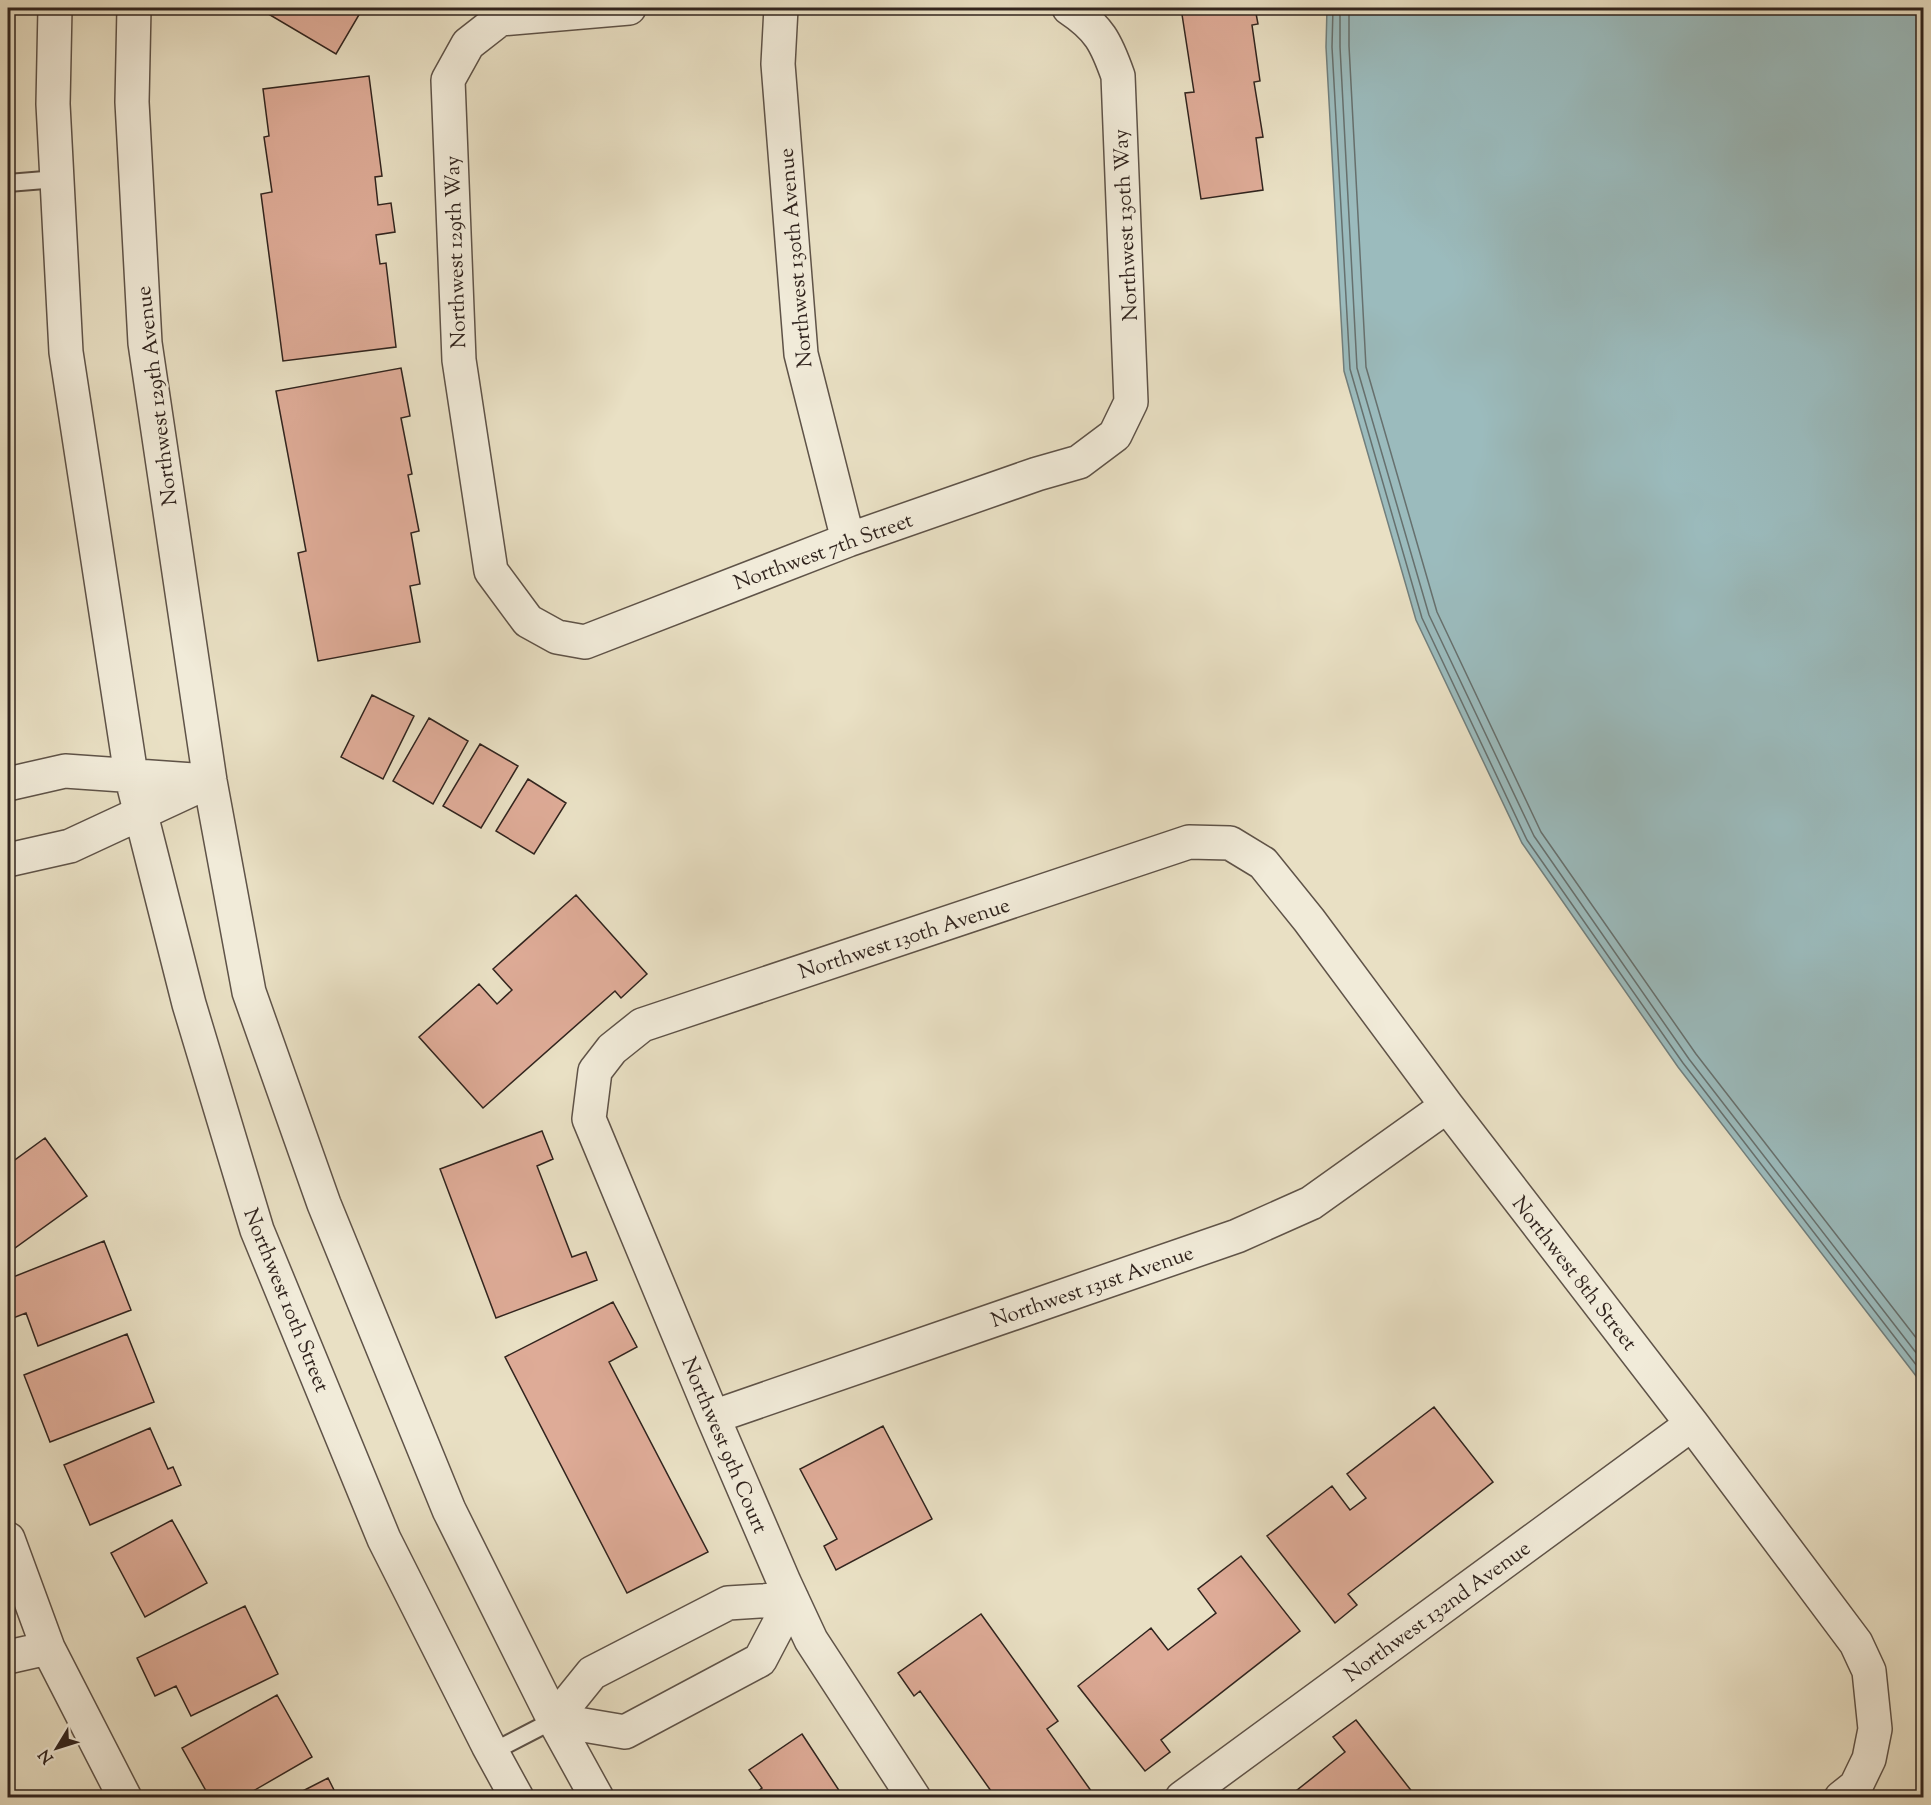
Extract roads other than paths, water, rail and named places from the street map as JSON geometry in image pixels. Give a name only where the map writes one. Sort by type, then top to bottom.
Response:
[{"type":"street","points":[[55,8],[53,104],[66,352],[131,776]]},
{"type":"street","name":"Northwest 129th Avenue","points":[[134,8],[132,102],[145,343],[210,781]]},
{"type":"street","name":"Northwest 129th Way","points":[[528,621],[491,571],[459,360],[448,80],[468,44],[500,19],[629,8]]},
{"type":"street","name":"Northwest 130th Avenue","points":[[781,8],[778,64],[801,354],[848,540]]},
{"type":"street","name":"Northwest 130th Way","points":[[1078,14],[1107,45],[1118,76],[1131,402],[1114,435]]},
{"type":"street","name":"Northwest 7th Street","points":[[528,621],[556,637],[585,642],[848,540],[1079,462],[1114,435]]},
{"type":"street","points":[[8,784],[65,771],[210,781]]},
{"type":"street","name":"Northwest 10th Street","points":[[131,776],[189,1004],[257,1230],[384,1539],[517,1797]]},
{"type":"street","points":[[8,860],[70,846],[210,781]]},
{"type":"street","points":[[210,781],[249,992],[324,1204],[449,1510],[554,1720],[597,1797]]},
{"type":"street","name":"Northwest 130th Avenue","points":[[595,1071],[612,1049],[642,1025],[1189,842],[1230,843]]},
{"type":"street","name":"Northwest 8th Street","points":[[1230,843],[1263,863],[1309,920],[1447,1107],[1692,1424],[1856,1643],[1869,1671],[1875,1729],[1865,1768],[1856,1786],[1841,1797]]},
{"type":"street","name":"Northwest 9th Court","points":[[595,1071],[589,1119],[713,1417],[792,1599],[811,1640],[914,1797]]},
{"type":"street","name":"Northwest 131st Avenue","points":[[713,1417],[1236,1236],[1311,1203],[1447,1107]]},
{"type":"street","name":"Northwest 132nd Avenue","points":[[1182,1797],[1692,1424]]},
{"type":"street","points":[[8,1539],[48,1648],[125,1797]]},
{"type":"street","points":[[554,1720],[625,1732],[760,1660],[792,1599]]},
{"type":"street","points":[[554,1720],[592,1673],[728,1603],[792,1599]]},
{"type":"street","points":[[8,1657],[48,1648]]},
{"type":"lane","points":[[8,183],[57,179]]},
{"type":"lane","points":[[492,1752],[554,1720]]},
{"type":"water","points":[[1327,8],[1923,8],[1923,1385],[1678,1067],[1522,843],[1416,620],[1344,371],[1326,47]]}]
